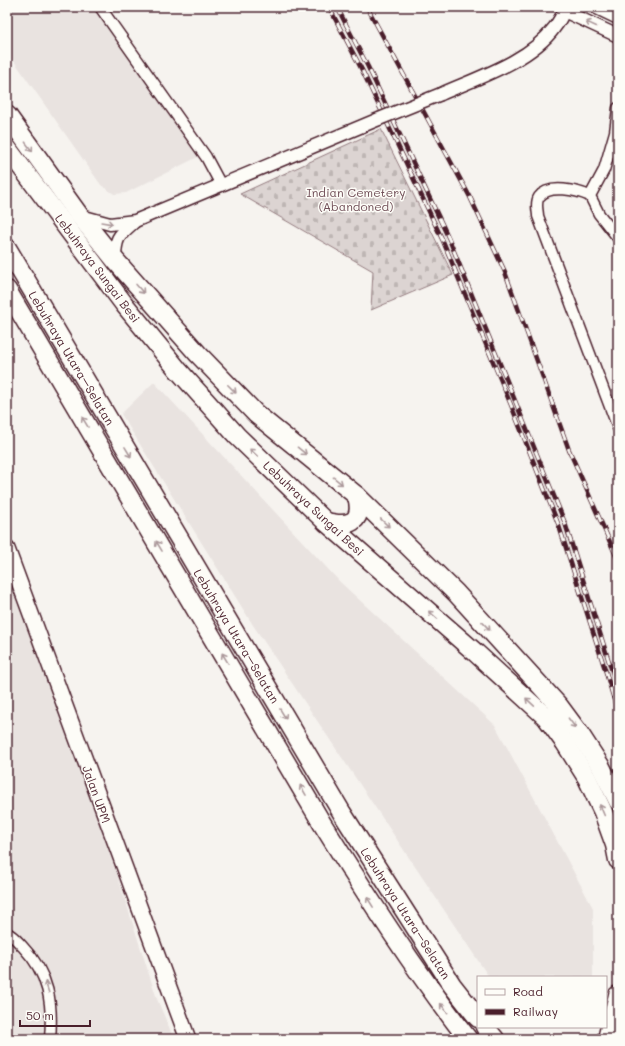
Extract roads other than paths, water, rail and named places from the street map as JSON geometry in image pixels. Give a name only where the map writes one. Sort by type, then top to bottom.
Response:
[{"type":"highway","name":"Lebuhraya Sungai Besi","points":[[7,115],[115,260],[198,354],[256,414],[357,496],[456,593],[559,706],[601,767],[618,800]]},
{"type":"highway","name":"Lebuhraya Sungai Besi","points":[[7,148],[124,304],[178,370],[237,436],[326,522],[476,653],[546,717],[565,743],[587,778],[603,812],[615,845],[618,860]]},
{"type":"highway","name":"Lebuhraya Utara–Selatan","points":[[7,248],[342,813],[452,986],[477,1017]]},
{"type":"highway","name":"Lebuhraya Utara–Selatan","points":[[7,290],[323,825],[372,904],[436,998],[468,1039]]},
{"type":"highway","points":[[326,522],[340,525],[355,520],[359,504],[357,496]]},
{"type":"highway","points":[[607,1039],[618,995]]},
{"type":"highway","points":[[487,1028],[495,1039]]},
{"type":"main road","name":"Jalan UPM","points":[[7,549],[188,1039]]},
{"type":"street","points":[[100,7],[206,157],[222,185]]},
{"type":"street","points":[[595,7],[618,18]]},
{"type":"street","points":[[80,215],[110,224],[134,221],[441,94],[522,57],[540,43],[554,28],[562,8],[618,36]]},
{"type":"street","points":[[590,196],[604,170],[614,132],[618,108]]},
{"type":"street","points":[[618,238],[599,214],[590,196],[576,190],[558,189],[546,192],[539,197],[537,204],[538,216],[618,428]]},
{"type":"street","points":[[115,260],[115,245],[118,237],[134,221]]},
{"type":"street","points":[[7,933],[31,955],[43,974],[50,995],[50,1039]]},
{"type":"railway","points":[[329,7],[362,70],[443,241],[511,405],[559,526],[618,713]]},
{"type":"railway","points":[[337,7],[368,67],[449,239],[565,523],[618,690]]},
{"type":"railway","points":[[367,7],[470,197],[505,272],[569,450],[618,560]]},
{"type":"park label","name":"Indian Cemetery (Abandoned)","points":[[356,199]]}]
